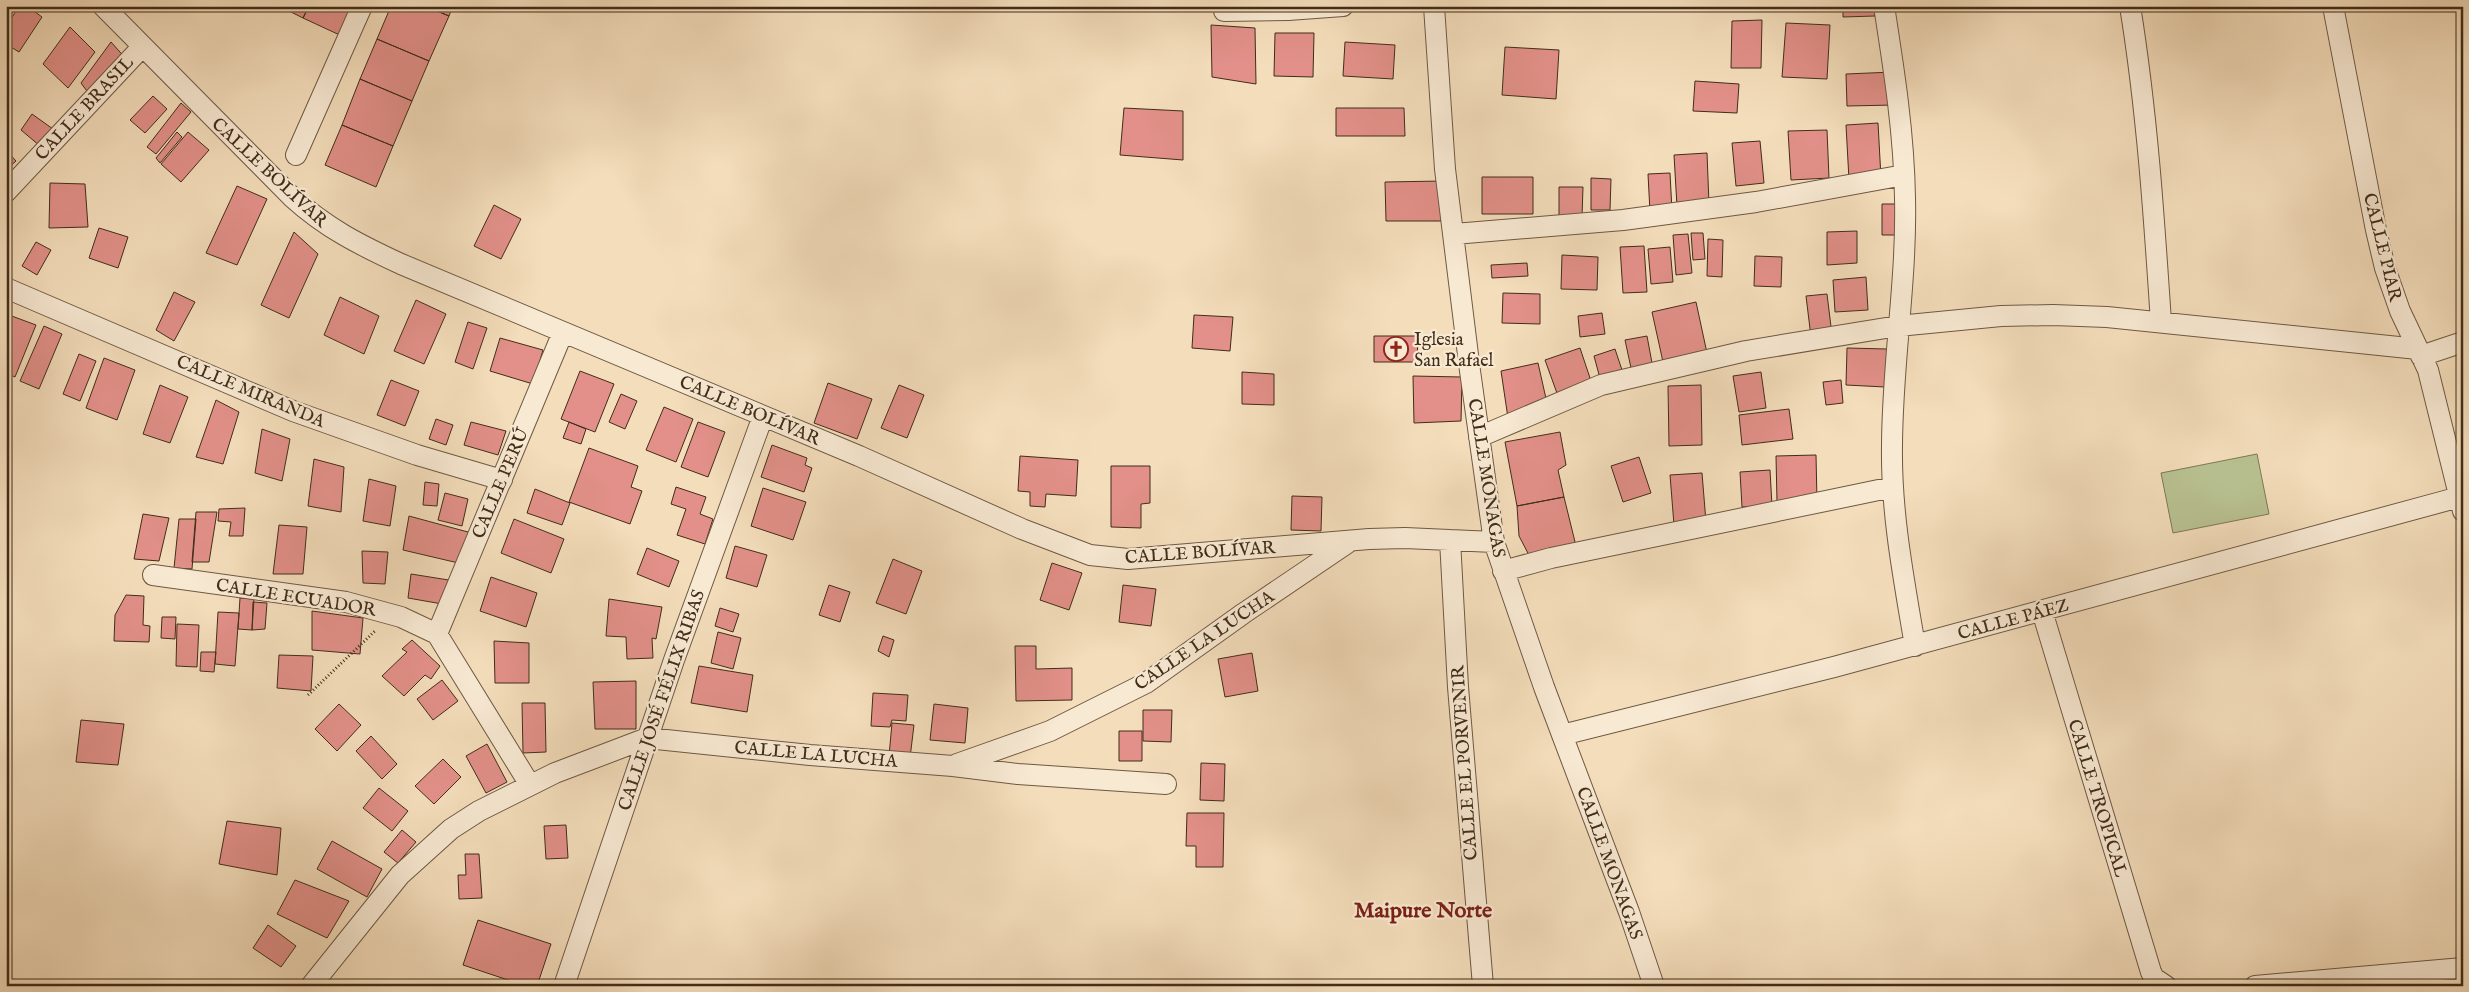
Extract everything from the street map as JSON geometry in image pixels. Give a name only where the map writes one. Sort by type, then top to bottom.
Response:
[{"type":"street","name":"CALLE BOLÍVAR","points":[[103,6],[315,218],[362,246],[763,416],[1022,529],[1090,555],[1128,559],[1405,538],[1494,542]]},
{"type":"street","points":[[296,155],[362,6]]},
{"type":"street","points":[[1224,11],[1288,10],[1344,6]]},
{"type":"street","name":"CALLE MONAGAS","points":[[1434,6],[1441,123],[1479,437],[1494,542],[1654,986]]},
{"type":"street","points":[[1884,6],[1899,109],[1904,175],[1905,241],[1898,326],[1892,447],[1893,486],[1915,646]]},
{"type":"street","points":[[2130,6],[2140,66],[2151,181],[2161,322]]},
{"type":"street","name":"CALLE PIAR","points":[[2333,6],[2376,230],[2391,289],[2428,370],[2461,501]]},
{"type":"street","name":"CALLE BRASIL","points":[[6,192],[142,47]]},
{"type":"street","points":[[1454,234],[1633,219],[1756,202],[1904,175]]},
{"type":"street","name":"CALLE MIRANDA","points":[[6,288],[293,411],[417,455],[502,480]]},
{"type":"street","points":[[1479,437],[1601,385],[1746,351],[1898,326],[2002,316],[2054,315],[2161,322],[2420,352],[2463,342]]},
{"type":"street","name":"CALLE PERÚ","points":[[437,634],[563,332]]},
{"type":"street","name":"CALLE JOSÉ FÉLIX RIBAS","points":[[564,986],[647,738],[763,416]]},
{"type":"street","points":[[1503,571],[1551,558],[1893,486]]},
{"type":"street","name":"CALLE PÁEZ","points":[[1562,735],[1915,646],[2461,501]]},
{"type":"street","name":"CALLE EL PORVENIR","points":[[1450,540],[1458,687],[1483,986]]},
{"type":"street","name":"CALLE LA LUCHA","points":[[311,986],[374,904],[422,852],[451,829],[479,811],[555,772],[647,738],[810,755],[953,766],[1050,731],[1146,683],[1244,613],[1352,541]]},
{"type":"street","name":"CALLE ECUADOR","points":[[152,575],[315,597],[393,614],[437,634]]},
{"type":"street","name":"CALLE TROPICAL","points":[[2042,611],[2151,972],[2163,984]]},
{"type":"street","points":[[437,634],[530,785]]},
{"type":"street","points":[[953,766],[1018,774],[1166,784]]},
{"type":"street","points":[[2255,986],[2463,968]]},
{"type":"path","points":[[308,695],[393,614]]},
{"type":"green space","points":[[2257,454],[2269,514],[2173,533],[2161,473]]},
{"type":"building","points":[[19,6],[27,6],[42,17],[19,52],[6,44],[6,27]]},
{"type":"building","points":[[279,6],[309,6],[303,18]]},
{"type":"building","points":[[309,6],[359,6],[344,37],[303,18]]},
{"type":"building","points":[[391,6],[425,6],[449,16],[429,61],[377,39]]},
{"type":"building","points":[[425,6],[453,6],[449,16]]},
{"type":"building","points":[[1843,6],[1874,6],[1875,16],[1843,17]]},
{"type":"building","points":[[1762,20],[1761,68],[1731,68],[1732,21]]},
{"type":"building","points":[[1786,23],[1830,25],[1827,79],[1782,77]]},
{"type":"building","points":[[1211,25],[1255,28],[1256,84],[1212,77]]},
{"type":"building","points":[[70,27],[95,52],[68,88],[43,64]]},
{"type":"building","points":[[1275,33],[1314,33],[1313,77],[1274,76]]},
{"type":"building","points":[[377,39],[429,61],[412,101],[360,79]]},
{"type":"building","points":[[111,42],[128,61],[92,98],[81,83]]},
{"type":"building","points":[[1345,42],[1395,45],[1393,79],[1343,76]]},
{"type":"building","points":[[1505,47],[1559,50],[1556,99],[1502,95]]},
{"type":"building","points":[[1893,72],[1894,105],[1847,106],[1846,74]]},
{"type":"building","points":[[360,79],[412,101],[393,146],[342,125]]},
{"type":"building","points":[[1695,81],[1739,84],[1737,113],[1693,111]]},
{"type":"building","points":[[153,96],[167,109],[145,133],[130,120]]},
{"type":"building","points":[[181,103],[191,112],[156,154],[147,147]]},
{"type":"building","points":[[1124,108],[1183,111],[1183,160],[1120,155]]},
{"type":"building","points":[[1336,108],[1404,108],[1405,136],[1336,136]]},
{"type":"building","points":[[32,114],[53,129],[40,146],[21,130]]},
{"type":"building","points":[[1878,123],[1881,178],[1849,180],[1846,125]]},
{"type":"building","points":[[342,125],[393,146],[376,187],[325,165]]},
{"type":"building","points":[[1827,130],[1829,178],[1791,180],[1788,131]]},
{"type":"building","points":[[177,132],[182,137],[160,163],[156,158]]},
{"type":"building","points":[[188,132],[209,150],[181,182],[161,164]]},
{"type":"building","points":[[1760,141],[1764,183],[1736,186],[1732,143]]},
{"type":"building","points":[[6,150],[16,161],[6,170]]},
{"type":"building","points":[[1707,153],[1709,204],[1677,206],[1674,155]]},
{"type":"building","points":[[1670,173],[1672,211],[1650,212],[1648,174]]},
{"type":"building","points":[[1482,177],[1533,177],[1533,214],[1482,214]]},
{"type":"building","points":[[1591,178],[1611,179],[1610,210],[1591,210]]},
{"type":"building","points":[[1442,181],[1443,221],[1386,221],[1385,182]]},
{"type":"building","points":[[50,183],[85,184],[88,227],[49,228]]},
{"type":"building","points":[[237,186],[267,199],[237,265],[206,253]]},
{"type":"building","points":[[1559,187],[1583,187],[1582,217],[1559,217]]},
{"type":"building","points":[[1882,204],[1901,204],[1901,235],[1882,235]]},
{"type":"building","points":[[494,205],[521,219],[501,259],[474,246]]},
{"type":"building","points":[[99,228],[128,237],[118,268],[89,258]]},
{"type":"building","points":[[1857,231],[1857,263],[1827,265],[1827,232]]},
{"type":"building","points":[[294,232],[318,254],[289,318],[261,305]]},
{"type":"building","points":[[1691,233],[1703,233],[1705,259],[1693,260]]},
{"type":"building","points":[[1688,234],[1692,273],[1676,275],[1673,235]]},
{"type":"building","points":[[1708,239],[1723,240],[1722,277],[1707,276]]},
{"type":"building","points":[[36,242],[51,250],[37,275],[22,266]]},
{"type":"building","points":[[1644,246],[1647,292],[1623,293],[1620,247]]},
{"type":"building","points":[[1670,247],[1673,282],[1651,284],[1648,249]]},
{"type":"building","points":[[1562,255],[1598,257],[1597,290],[1561,289]]},
{"type":"building","points":[[1755,256],[1782,257],[1781,287],[1754,286]]},
{"type":"building","points":[[1527,263],[1528,276],[1492,278],[1491,265]]},
{"type":"building","points":[[1866,277],[1868,310],[1835,312],[1833,280]]},
{"type":"building","points":[[174,292],[195,302],[174,341],[156,330]]},
{"type":"building","points":[[1503,293],[1540,294],[1540,324],[1502,323]]},
{"type":"building","points":[[1827,294],[1832,335],[1811,337],[1806,296]]},
{"type":"building","points":[[340,297],[379,316],[364,354],[324,335]]},
{"type":"building","points":[[416,300],[446,314],[424,364],[394,351]]},
{"type":"building","points":[[1696,302],[1707,353],[1663,362],[1652,312]]},
{"type":"building","points":[[1602,313],[1605,334],[1580,337],[1578,316]]},
{"type":"building","points":[[9,315],[36,325],[15,377],[6,373],[6,322]]},
{"type":"building","points":[[1194,315],[1233,317],[1230,351],[1192,348]]},
{"type":"building","points":[[468,322],[487,328],[473,369],[455,362]]},
{"type":"building","points":[[44,326],[62,334],[39,389],[20,381]]},
{"type":"building","name":"Iglesia San Rafael","points":[[1374,336],[1418,336],[1417,362],[1374,362]]},
{"type":"building","points":[[1647,336],[1652,363],[1631,368],[1625,340]]},
{"type":"building","points":[[500,338],[543,350],[533,384],[490,371]]},
{"type":"building","points":[[1580,348],[1592,384],[1558,396],[1545,360]]},
{"type":"building","points":[[1847,348],[1887,349],[1885,387],[1846,385]]},
{"type":"building","points":[[1615,349],[1623,373],[1601,382],[1594,356]]},
{"type":"building","points":[[79,354],[96,361],[80,401],[63,394]]},
{"type":"building","points":[[104,358],[135,370],[117,420],[86,408]]},
{"type":"building","points":[[1538,363],[1547,403],[1508,418],[1501,371]]},
{"type":"building","points":[[580,371],[614,384],[595,432],[561,419]]},
{"type":"building","points":[[1242,372],[1274,374],[1274,405],[1242,404]]},
{"type":"building","points":[[1761,372],[1766,408],[1739,412],[1733,376]]},
{"type":"building","points":[[1413,376],[1462,377],[1461,421],[1414,423]]},
{"type":"building","points":[[391,380],[419,391],[405,426],[377,415]]},
{"type":"building","points":[[1841,380],[1843,403],[1826,405],[1823,382]]},
{"type":"building","points":[[828,383],[872,399],[857,439],[814,423]]},
{"type":"building","points":[[160,385],[188,397],[170,443],[143,434]]},
{"type":"building","points":[[899,385],[924,395],[907,438],[881,428]]},
{"type":"building","points":[[1701,385],[1702,445],[1669,446],[1668,386]]},
{"type":"building","points":[[621,394],[637,401],[625,429],[609,422]]},
{"type":"building","points":[[216,400],[239,412],[223,464],[196,457]]},
{"type":"building","points":[[664,407],[693,419],[676,462],[646,450]]},
{"type":"building","points":[[1789,409],[1793,439],[1742,445],[1739,415]]},
{"type":"building","points":[[436,419],[453,425],[446,445],[429,439]]},
{"type":"building","points":[[471,422],[506,431],[498,455],[464,445]]},
{"type":"building","points":[[569,422],[586,429],[581,444],[563,438]]},
{"type":"building","points":[[698,422],[725,432],[708,477],[681,467]]},
{"type":"building","points":[[262,429],[290,439],[282,481],[255,473]]},
{"type":"building","points":[[1560,432],[1566,465],[1558,470],[1564,497],[1517,506],[1505,442]]},
{"type":"building","points":[[772,445],[807,458],[805,465],[812,468],[804,492],[761,477]]},
{"type":"building","points":[[589,448],[638,466],[631,487],[642,491],[630,524],[569,502]]},
{"type":"building","points":[[1816,455],[1817,501],[1777,502],[1776,456]]},
{"type":"building","points":[[1020,456],[1078,460],[1076,496],[1046,494],[1045,507],[1030,506],[1030,492],[1018,491]]},
{"type":"building","points":[[1639,457],[1651,493],[1623,502],[1611,466]]},
{"type":"building","points":[[314,459],[344,467],[341,512],[308,506]]},
{"type":"building","points":[[1111,466],[1150,466],[1150,503],[1141,504],[1141,528],[1111,527]]},
{"type":"building","points":[[1770,470],[1772,506],[1742,507],[1740,472]]},
{"type":"building","points":[[1702,473],[1706,522],[1674,525],[1670,475]]},
{"type":"building","points":[[369,479],[396,486],[390,526],[363,521]]},
{"type":"building","points":[[425,482],[439,484],[437,506],[423,505]]},
{"type":"building","points":[[676,487],[706,497],[700,514],[713,519],[705,544],[677,535],[686,509],[671,504]]},
{"type":"building","points":[[763,488],[806,502],[793,540],[751,526]]},
{"type":"building","points":[[535,489],[570,503],[562,525],[527,513]]},
{"type":"building","points":[[445,493],[468,499],[462,526],[438,520]]},
{"type":"building","points":[[1292,496],[1322,497],[1321,531],[1291,530]]},
{"type":"building","points":[[1564,497],[1576,546],[1531,559],[1519,536],[1517,506]]},
{"type":"building","points":[[245,508],[243,536],[229,536],[231,522],[218,521],[219,509]]},
{"type":"building","points":[[196,512],[217,512],[209,562],[192,562]]},
{"type":"building","points":[[143,514],[169,518],[159,561],[134,559]]},
{"type":"building","points":[[409,516],[479,535],[467,565],[403,550]]},
{"type":"building","points":[[179,519],[196,519],[192,569],[174,568]]},
{"type":"building","points":[[514,519],[564,539],[551,573],[501,553]]},
{"type":"building","points":[[279,525],[307,527],[303,574],[273,574]]},
{"type":"building","points":[[735,546],[767,555],[757,587],[726,578]]},
{"type":"building","points":[[647,548],[679,561],[669,587],[637,574]]},
{"type":"building","points":[[362,551],[388,552],[385,584],[363,583]]},
{"type":"building","points":[[893,559],[922,571],[906,614],[876,603]]},
{"type":"building","points":[[1052,563],[1082,573],[1069,610],[1040,600]]},
{"type":"building","points":[[411,574],[455,581],[448,605],[408,598]]},
{"type":"building","points":[[491,577],[537,593],[526,627],[480,611]]},
{"type":"building","points":[[829,585],[850,592],[840,622],[819,615]]},
{"type":"building","points":[[1123,585],[1156,589],[1151,626],[1119,622]]},
{"type":"building","points":[[126,595],[144,596],[143,625],[150,626],[149,642],[114,641],[115,615]]},
{"type":"building","points":[[240,598],[254,599],[252,630],[238,629]]},
{"type":"building","points":[[609,599],[662,607],[656,639],[652,638],[653,658],[627,659],[626,637],[606,636]]},
{"type":"building","points":[[253,602],[267,603],[265,629],[252,630]]},
{"type":"building","points":[[720,608],[739,614],[733,632],[715,626]]},
{"type":"building","points":[[312,611],[363,618],[360,654],[312,650]]},
{"type":"building","points":[[218,612],[239,613],[235,666],[215,664]]},
{"type":"building","points":[[162,617],[176,617],[175,639],[161,638]]},
{"type":"building","points":[[177,624],[199,625],[197,667],[176,666]]},
{"type":"building","points":[[718,632],[741,638],[733,669],[711,663]]},
{"type":"building","points":[[883,636],[894,640],[889,657],[878,651]]},
{"type":"building","points":[[412,640],[440,666],[431,679],[425,675],[404,696],[382,676],[407,652],[402,649]]},
{"type":"building","points":[[494,641],[529,643],[529,683],[495,683]]},
{"type":"building","points":[[1015,646],[1036,646],[1036,669],[1072,668],[1072,700],[1016,701]]},
{"type":"building","points":[[201,652],[216,652],[214,672],[200,671]]},
{"type":"building","points":[[1252,653],[1258,691],[1225,697],[1218,659]]},
{"type":"building","points":[[279,655],[313,656],[311,691],[277,688]]},
{"type":"building","points":[[699,666],[753,675],[747,712],[691,703]]},
{"type":"building","points":[[442,680],[458,701],[433,720],[417,699]]},
{"type":"building","points":[[636,681],[636,729],[595,729],[593,682]]},
{"type":"building","points":[[873,693],[908,695],[906,721],[892,720],[890,727],[871,726]]},
{"type":"building","points":[[522,703],[545,703],[546,752],[523,753]]},
{"type":"building","points":[[339,704],[361,725],[337,751],[315,729]]},
{"type":"building","points":[[934,704],[968,708],[965,743],[930,740]]},
{"type":"building","points":[[1143,710],[1172,710],[1171,742],[1143,741]]},
{"type":"building","points":[[81,720],[124,724],[118,765],[76,762]]},
{"type":"building","points":[[892,723],[914,725],[910,758],[889,756]]},
{"type":"building","points":[[1119,731],[1142,731],[1142,761],[1119,761]]},
{"type":"building","points":[[371,736],[397,764],[382,779],[356,751]]},
{"type":"building","points":[[487,744],[507,782],[486,793],[466,756]]},
{"type":"building","points":[[443,759],[461,777],[434,804],[415,786]]},
{"type":"building","points":[[1201,763],[1225,764],[1224,801],[1200,800]]},
{"type":"building","points":[[379,788],[408,811],[392,831],[363,808]]},
{"type":"building","points":[[1187,813],[1224,813],[1223,867],[1196,867],[1196,846],[1186,846]]},
{"type":"building","points":[[227,821],[281,828],[277,875],[219,864]]},
{"type":"building","points":[[566,825],[568,858],[546,859],[544,826]]},
{"type":"building","points":[[402,830],[416,842],[398,863],[384,852]]},
{"type":"building","points":[[332,841],[382,869],[367,897],[317,869]]},
{"type":"building","points":[[465,854],[479,854],[482,898],[459,899],[458,875],[466,875]]},
{"type":"building","points":[[295,880],[349,901],[327,938],[277,914]]},
{"type":"building","points":[[478,920],[551,944],[537,986],[526,986],[463,965]]},
{"type":"building","points":[[268,925],[296,946],[281,967],[253,948]]},
{"type":"place","name":"Iglesia San Rafael","points":[[1396,349]]},
{"type":"district","name":"Maipure Norte","points":[[1423,909]]}]
